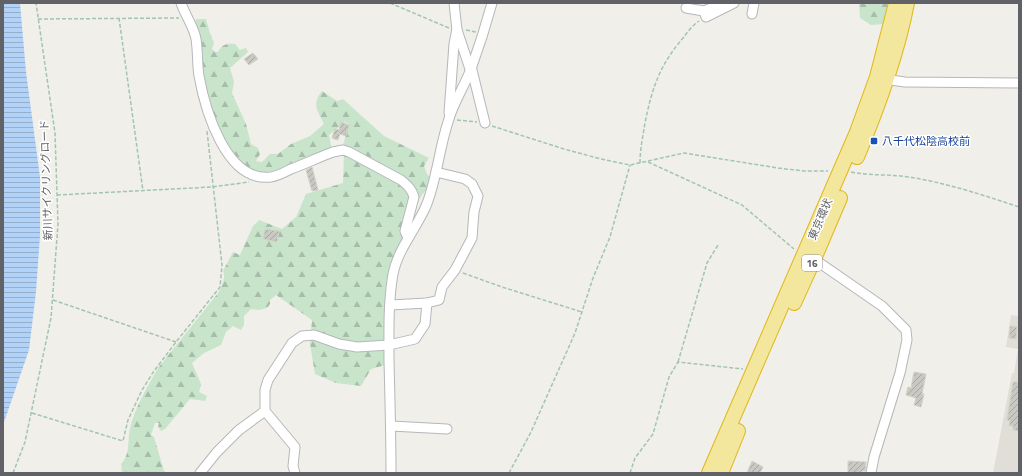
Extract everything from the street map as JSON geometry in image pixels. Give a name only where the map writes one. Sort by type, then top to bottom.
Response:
[{"type":"highway","name":"東京環状","points":[[882,79],[896,3]]},
{"type":"highway","name":"東京環状","points":[[721,473],[846,172],[865,112],[882,79],[907,3]]},
{"type":"highway","name":"東京環状","points":[[709,473],[754,370],[810,256]]},
{"type":"street","points":[[181,3],[194,31],[197,61],[210,120],[229,156],[236,164],[253,174],[264,177],[276,176],[318,158],[342,150],[349,152],[401,180],[409,186],[414,197],[405,231],[408,238]]},
{"type":"street","points":[[392,473],[389,346],[390,305],[395,268],[408,238],[426,206],[436,172],[448,120],[457,30],[454,3]]},
{"type":"street","points":[[448,120],[471,68],[484,33],[492,3]]},
{"type":"street","points":[[705,14],[722,3]]},
{"type":"street","points":[[686,8],[705,14],[734,3]]},
{"type":"street","points":[[752,14],[754,3]]},
{"type":"street","points":[[457,30],[471,68],[485,123]]},
{"type":"street","points":[[882,79],[905,82],[1019,84]]},
{"type":"street","points":[[390,305],[426,303],[439,300],[442,287],[455,270],[472,238],[474,212],[478,196],[472,184],[465,179],[436,172]]},
{"type":"street","points":[[810,256],[882,306],[906,330],[908,340],[900,373],[874,457],[871,473]]},
{"type":"street","points":[[295,473],[293,459],[295,447],[265,411],[265,390],[268,380],[292,343],[302,336],[314,335],[339,344],[357,347],[389,346],[415,339],[425,324],[426,303]]},
{"type":"street","points":[[200,473],[217,452],[239,430],[265,411]]},
{"type":"street","points":[[391,426],[447,429]]},
{"type":"path","name":"新川サイクリングロード","points":[[12,473],[26,442],[51,318],[58,224],[54,133],[36,3]]},
{"type":"path","points":[[390,3],[457,30],[484,33]]},
{"type":"path","points":[[640,163],[640,150],[651,94],[659,75],[669,55],[705,14]]},
{"type":"path","points":[[119,18],[143,191]]},
{"type":"path","points":[[38,19],[187,18]]},
{"type":"path","points":[[32,413],[123,441],[128,420],[142,390],[154,371],[220,287],[222,264],[207,134],[207,125],[210,120]]},
{"type":"path","points":[[448,120],[468,120],[485,123],[564,149],[630,165],[684,153],[804,171],[846,172],[924,180],[956,187],[1019,207]]},
{"type":"path","points":[[648,162],[742,205],[792,248],[810,256]]},
{"type":"path","points":[[509,473],[531,432],[575,333],[593,278],[610,237],[630,165]]},
{"type":"path","points":[[57,195],[212,187],[255,181]]},
{"type":"path","points":[[630,473],[635,458],[653,434],[669,377],[678,362],[707,263],[718,245]]},
{"type":"path","points":[[455,270],[502,287],[582,312]]},
{"type":"path","points":[[53,300],[176,342]]},
{"type":"path","points":[[678,362],[754,370]]},
{"type":"shaded area","points":[[1011,315],[1019,316],[1019,473],[993,473],[1018,349],[1006,347]]},
{"type":"green space","points":[[859,3],[888,3],[884,24],[871,25],[860,18]]},
{"type":"green space","points":[[196,19],[206,19],[214,43],[212,49],[215,52],[218,52],[225,45],[235,44],[240,50],[246,48],[248,52],[230,68],[234,82],[232,93],[246,124],[251,144],[258,148],[260,154],[256,161],[262,162],[270,154],[278,154],[291,144],[310,136],[324,124],[316,104],[322,91],[337,101],[343,99],[384,136],[429,158],[424,166],[431,179],[429,186],[416,203],[403,239],[390,265],[386,283],[384,320],[385,365],[371,369],[361,386],[336,383],[315,374],[310,344],[312,320],[276,295],[270,300],[270,304],[267,308],[259,310],[251,309],[244,316],[244,325],[241,330],[233,326],[226,332],[221,345],[204,353],[192,363],[201,384],[199,392],[207,396],[205,401],[190,399],[165,429],[161,431],[158,427],[159,423],[155,423],[151,435],[154,437],[164,471],[168,473],[122,473],[121,464],[127,454],[130,427],[136,409],[145,392],[158,368],[218,293],[224,279],[223,271],[233,252],[240,255],[253,226],[259,220],[282,229],[296,217],[306,194],[343,183],[344,154],[369,158],[355,149],[343,145],[349,124],[345,122],[329,135],[332,150],[278,171],[253,173],[229,151],[211,113],[202,75],[195,25]]},
{"type":"water","points":[[3,3],[20,3],[26,72],[40,177],[40,236],[36,292],[29,350],[3,425]]},
{"type":"building","points":[[253,53],[258,59],[249,65],[244,59]]},
{"type":"building","points":[[341,122],[349,125],[346,136],[340,134],[338,140],[332,138],[335,129],[339,130]]},
{"type":"building","points":[[312,167],[318,190],[312,191],[306,170]]},
{"type":"building","points":[[265,229],[279,231],[277,242],[263,239]]},
{"type":"building","points":[[1010,326],[1017,327],[1016,339],[1009,338]]},
{"type":"building","points":[[914,372],[926,374],[921,407],[914,405],[916,398],[906,395],[908,387],[911,388]]},
{"type":"building","points":[[1013,382],[1019,382],[1019,431],[1013,430],[1013,426],[1009,426],[1010,421],[1007,420]]},
{"type":"building","points":[[752,461],[763,467],[760,473],[747,473]]},
{"type":"building","points":[[848,461],[866,462],[865,471],[848,473]]},
{"type":"place","name":"八千代松陰高校前","points":[[874,141]]}]
